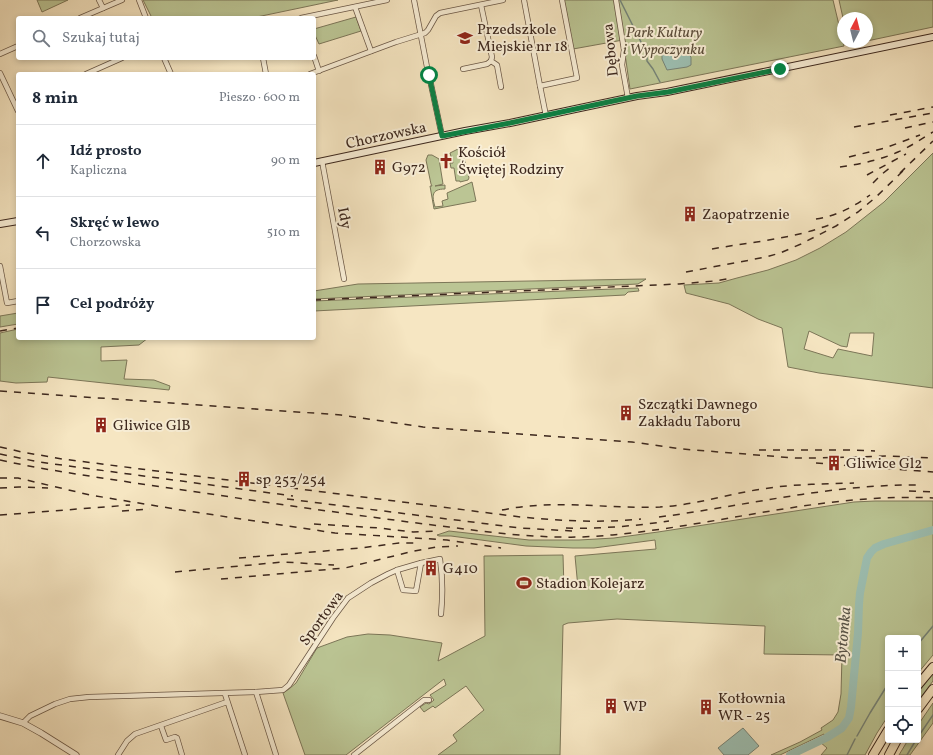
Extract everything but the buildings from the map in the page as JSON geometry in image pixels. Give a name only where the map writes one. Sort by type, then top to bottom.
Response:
[{"type":"highway","points":[[921,681],[933,667]]},
{"type":"highway","points":[[920,707],[933,689]]},
{"type":"highway","points":[[873,755],[885,735]]},
{"type":"highway","points":[[889,755],[896,743]]},
{"type":"main road","name":"Chorzowska","points":[[316,162],[933,37]]},
{"type":"main road","points":[[0,224],[16,221]]},
{"type":"street","points":[[99,0],[102,8]]},
{"type":"street","points":[[84,16],[122,0]]},
{"type":"street","points":[[139,0],[145,16]]},
{"type":"street","points":[[310,16],[387,0]]},
{"type":"street","points":[[414,0],[427,67]]},
{"type":"street","points":[[316,72],[402,40],[422,35],[428,30],[436,16],[440,13],[503,0]]},
{"type":"street","points":[[524,0],[546,116]]},
{"type":"street","points":[[540,86],[578,78],[562,0]]},
{"type":"street","name":"Dębowa","points":[[616,0],[624,50],[622,65],[628,98]]},
{"type":"street","points":[[481,5],[492,57],[491,61]]},
{"type":"street","points":[[354,7],[371,51]]},
{"type":"street","points":[[0,54],[16,47]]},
{"type":"street","points":[[90,72],[118,60]]},
{"type":"street","points":[[165,60],[170,72]]},
{"type":"street","points":[[263,60],[266,72]]},
{"type":"street","points":[[315,60],[319,71]]},
{"type":"street","points":[[463,69],[487,64],[491,61]]},
{"type":"street","points":[[491,61],[497,65],[501,88]]},
{"type":"street","points":[[0,73],[16,107]]},
{"type":"street","points":[[429,75],[442,136]]},
{"type":"street","name":"Idy","points":[[322,161],[344,279]]},
{"type":"street","points":[[0,266],[8,303],[16,301]]},
{"type":"street","name":"Sportowa","points":[[23,723],[30,716],[55,704],[70,699],[90,696],[225,694],[283,690],[289,685],[348,598],[371,582],[398,570],[440,559],[443,592],[441,614]]},
{"type":"street","points":[[398,570],[403,590],[416,591],[421,563]]},
{"type":"street","points":[[256,692],[276,755]]},
{"type":"street","points":[[225,694],[245,755]]},
{"type":"street","points":[[354,755],[424,700],[429,700]]},
{"type":"street","points":[[118,755],[132,736],[227,702]]},
{"type":"street","points":[[0,716],[23,723],[76,755]]},
{"type":"street","points":[[161,726],[166,740],[175,737],[177,738],[182,755]]},
{"type":"green space","points":[[37,0],[68,0],[42,12]]},
{"type":"green space","points":[[143,0],[338,0],[262,16],[151,16]]},
{"type":"green space","name":"Park Kultury i Wypoczynku","points":[[564,0],[833,0],[837,17],[837,47],[630,89],[623,40],[573,49]]},
{"type":"green space","points":[[839,0],[933,0],[933,27],[873,40],[873,12],[842,12]]},
{"type":"green space","points":[[356,17],[361,31],[319,44],[316,37],[316,28]]},
{"type":"green space","points":[[460,148],[462,149],[469,178],[468,180],[460,182],[456,181],[454,168],[451,168],[450,163],[453,163],[450,153]]},
{"type":"green space","points":[[933,153],[933,388],[819,373],[788,367],[782,328],[758,319],[729,304],[686,293],[684,285],[719,283],[768,270],[796,260],[820,248],[846,232],[884,202]],"holes":[[[809,331],[841,346],[847,347],[850,333],[874,333],[872,356],[838,349],[833,358],[804,349]]]},
{"type":"green space","points":[[428,155],[432,155],[439,159],[443,184],[435,186],[445,185],[445,189],[437,190],[433,196],[435,207],[443,206],[442,201],[448,199],[447,193],[472,182],[476,201],[434,209],[430,186],[432,186],[426,160]]},
{"type":"green space","points":[[646,279],[638,284],[316,299],[316,291],[358,284]]},
{"type":"green space","points":[[638,288],[639,291],[628,292],[625,295],[316,311],[316,301]]},
{"type":"green space","points":[[16,313],[16,324],[0,327],[0,316]]},
{"type":"green space","points":[[16,329],[16,340],[145,340],[139,345],[101,347],[101,361],[127,360],[124,379],[154,380],[170,386],[169,390],[48,377],[47,382],[16,383],[0,381],[0,333]]},
{"type":"green space","points":[[933,501],[933,655],[921,669],[921,635],[885,635],[885,721],[865,755],[821,755],[827,748],[820,742],[827,740],[824,734],[780,755],[771,755],[822,730],[821,728],[833,720],[838,712],[841,694],[842,655],[764,654],[765,626],[617,619],[568,623],[563,625],[560,755],[438,755],[457,741],[453,735],[484,710],[466,686],[435,708],[433,706],[424,712],[420,707],[426,703],[429,704],[434,700],[430,695],[446,685],[444,679],[346,755],[305,755],[283,693],[296,683],[317,648],[347,637],[368,634],[390,635],[442,643],[438,661],[485,636],[484,556],[563,555],[564,589],[578,588],[575,556],[656,549],[655,540],[594,548],[573,548],[526,546],[437,535],[449,531],[529,540],[614,538],[854,502]]},
{"type":"green space","points":[[933,673],[933,681],[921,697],[921,688]]},
{"type":"green space","points":[[933,703],[933,723],[921,740],[921,721]]},
{"type":"green space","points":[[906,743],[919,743],[910,755],[899,755]]},
{"type":"shaded area","points":[[672,45],[682,48],[691,57],[691,65],[667,70],[662,59],[662,49]]},
{"type":"shaded area","points":[[743,728],[759,746],[748,755],[724,755],[718,748]]},
{"type":"waterway","points":[[620,0],[647,54],[647,61],[660,82]]},
{"type":"waterway","name":"Bytomka","points":[[790,755],[826,738],[842,728],[849,718],[858,633],[860,593],[867,558],[875,548],[884,544],[933,530]]},
{"type":"waterway","points":[[921,640],[933,626]]},
{"type":"waterway","points":[[857,736],[885,689]]},
{"type":"waterway","points":[[921,733],[933,715]]},
{"type":"waterway","points":[[847,755],[855,739]]},
{"type":"waterway","points":[[907,755],[914,743]]},
{"type":"railway","points":[[890,115],[933,107]]},
{"type":"railway","points":[[854,127],[933,113]]},
{"type":"railway","points":[[905,128],[933,122]]},
{"type":"railway","points":[[840,167],[855,165],[891,155],[907,148],[933,132]]},
{"type":"railway","points":[[849,157],[885,148],[920,135]]},
{"type":"railway","points":[[900,173],[933,141]]},
{"type":"railway","points":[[867,175],[906,154]]},
{"type":"railway","points":[[873,183],[891,167]]},
{"type":"railway","points":[[686,272],[766,257],[801,244],[836,226],[858,212],[905,169]]},
{"type":"railway","points":[[816,219],[831,216],[870,195]]},
{"type":"railway","points":[[712,249],[801,234],[829,225]]},
{"type":"railway","points":[[316,300],[679,284],[727,279]]},
{"type":"railway","points":[[0,331],[16,328]]},
{"type":"railway","points":[[0,391],[341,415],[423,427],[632,442],[682,449],[795,458],[888,456],[933,458]]},
{"type":"railway","points":[[0,447],[62,459],[521,517],[581,521],[641,519]]},
{"type":"railway","points":[[759,450],[875,451]]},
{"type":"railway","points":[[0,454],[39,462],[293,496]]},
{"type":"railway","points":[[0,460],[84,475],[299,507],[515,535],[548,537],[581,537],[625,534],[800,506],[844,501],[889,498],[933,498]]},
{"type":"railway","points":[[816,463],[933,472]]},
{"type":"railway","points":[[0,478],[18,478],[90,495],[335,533],[447,540],[501,548]]},
{"type":"railway","points":[[502,510],[541,505],[660,507],[686,504],[774,487],[808,484],[854,483]]},
{"type":"railway","points":[[659,517],[788,496],[853,488],[919,485]]},
{"type":"railway","points":[[0,488],[48,488]]},
{"type":"railway","points":[[909,491],[933,492]]},
{"type":"railway","points":[[287,499],[520,528],[572,531]]},
{"type":"railway","points":[[0,515],[130,505]]},
{"type":"railway","points":[[122,511],[150,509]]},
{"type":"railway","points":[[566,528],[618,527],[669,521]]},
{"type":"railway","points":[[314,524],[379,528],[413,532],[436,531]]},
{"type":"railway","points":[[239,558],[361,548],[399,543],[417,543]]},
{"type":"railway","points":[[221,579],[345,568],[414,551],[436,547],[458,546]]},
{"type":"railway","points":[[175,572],[283,562],[334,565]]},
{"type":"place","name":"Przedszkole Miejskie nr 18","points":[[465,38]]},
{"type":"place","name":"Kościół Świętej Rodziny","points":[[446,161]]},
{"type":"place","name":"G972","points":[[380,167]]},
{"type":"place","name":"Zaopatrzenie","points":[[690,214]]},
{"type":"place","name":"Szczątki Dawnego Zakładu Taboru","points":[[626,413]]},
{"type":"place","name":"Gliwice GlB","points":[[101,425]]},
{"type":"place","name":"Gliwice Gl2","points":[[834,463]]},
{"type":"place","name":"sp 253/254","points":[[244,479]]},
{"type":"place","name":"G410","points":[[431,568]]},
{"type":"place","name":"Stadion Kolejarz","points":[[524,583]]},
{"type":"place","name":"WP","points":[[611,706]]},
{"type":"place","name":"Kotłownia WR - 25","points":[[706,707]]},
{"type":"route","points":[[429,75],[442,136],[546,116],[637,96],[668,92],[780,69]]}]
